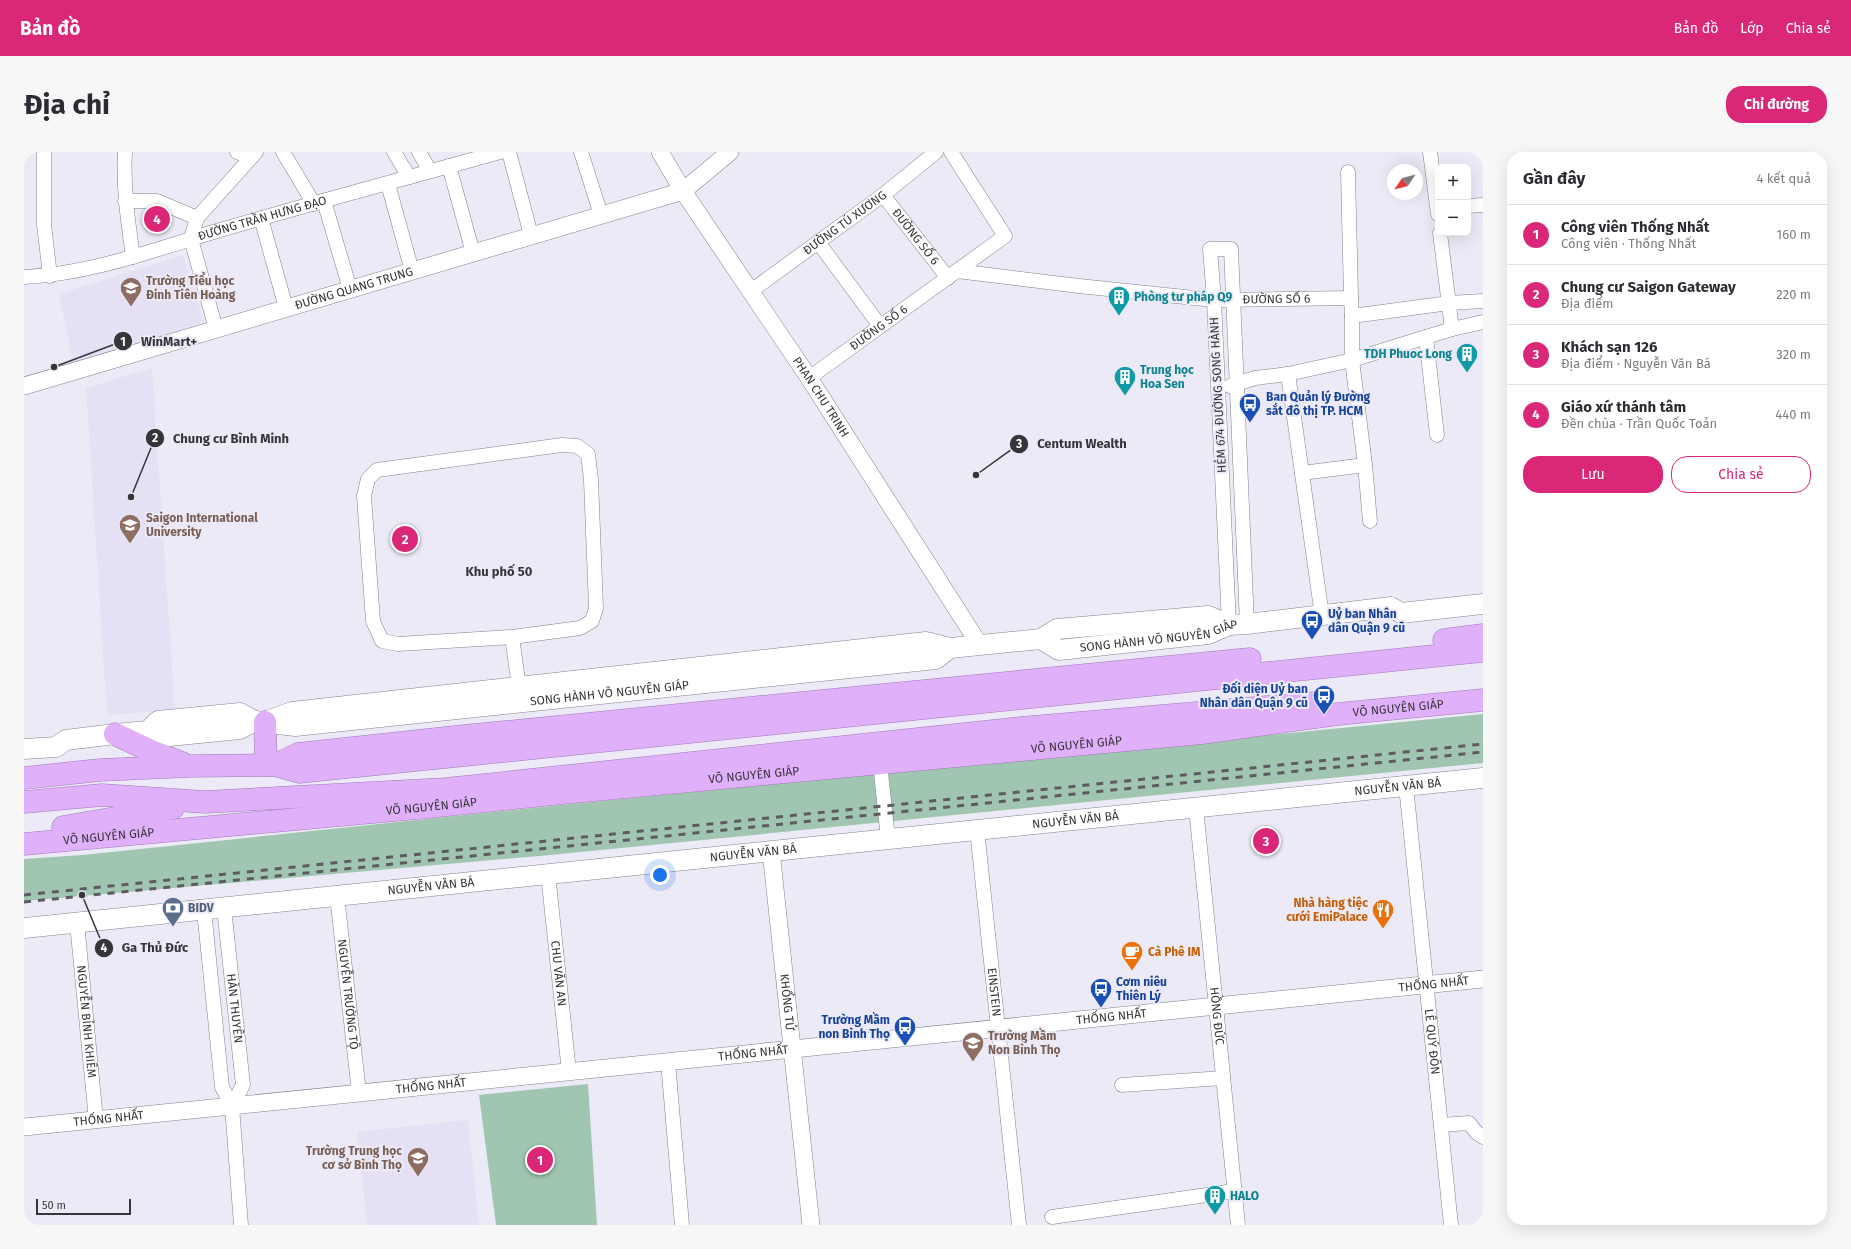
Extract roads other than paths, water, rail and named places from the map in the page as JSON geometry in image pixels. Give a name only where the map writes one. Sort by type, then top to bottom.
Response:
[{"type":"highway","points":[[270,765],[298,754],[1483,635]]},
{"type":"highway","points":[[24,778],[100,770],[190,766],[270,765],[299,772],[1483,651]]},
{"type":"highway","name":"VÕ NGUYÊN GIÁP","points":[[24,802],[102,795],[205,802],[446,789],[1021,728],[1231,711],[1483,687]]},
{"type":"highway","name":"VÕ NGUYÊN GIÁP","points":[[24,844],[1201,733],[1338,714],[1483,700]]},
{"type":"highway","points":[[1311,703],[1338,714]]},
{"type":"highway","points":[[1201,733],[1231,711]]},
{"type":"highway","points":[[260,722],[270,765]]},
{"type":"highway","points":[[114,734],[151,752],[190,766]]},
{"type":"highway","points":[[528,780],[552,794]]},
{"type":"highway","points":[[428,807],[446,789]]},
{"type":"highway","name":"VÕ NGUYÊN GIÁP","points":[[24,830],[66,827],[205,802]]},
{"type":"main road","name":"SONG HÀNH VÕ NGUYÊN GIÁP","points":[[1391,607],[1398,599],[1483,591]]},
{"type":"main road","name":"SONG HÀNH VÕ NGUYÊN GIÁP","points":[[260,722],[292,712],[926,642],[950,648],[1041,639],[1057,629],[1208,616],[1238,624],[1322,616],[1391,607],[1401,613],[1483,604]]},
{"type":"main road","name":"SONG HÀNH VÕ NGUYÊN GIÁP","points":[[24,749],[56,747],[66,740],[148,731],[158,721],[240,713],[260,722],[295,726],[936,659],[950,648]]},
{"type":"main road","name":"SONG HÀNH VÕ NGUYÊN GIÁP","points":[[24,736],[59,734],[66,740]]},
{"type":"main road","name":"NGUYỄN VĂN BÁ","points":[[24,928],[1483,778]]},
{"type":"street","points":[[44,152],[44,224],[50,276]]},
{"type":"street","points":[[125,152],[124,174],[126,201],[133,257]]},
{"type":"street","points":[[237,152],[253,155]]},
{"type":"street","points":[[283,152],[319,203],[350,289]]},
{"type":"street","points":[[394,152],[409,177]]},
{"type":"street","points":[[419,152],[430,171]]},
{"type":"street","name":"ĐƯỜNG TRẦN HƯNG ĐẠO","points":[[24,277],[50,276],[133,257],[261,218],[500,152]]},
{"type":"street","points":[[510,152],[531,236]]},
{"type":"street","points":[[581,152],[601,215]]},
{"type":"street","name":"PHAN CHU TRINH","points":[[660,152],[683,191],[809,378],[979,644]]},
{"type":"street","points":[[683,191],[730,152]]},
{"type":"street","name":"ĐƯỜNG TÚ XƯƠNG","points":[[750,291],[883,195],[936,152]]},
{"type":"street","name":"ĐƯỜNG SỐ 6","points":[[809,378],[1006,236],[951,152]]},
{"type":"street","points":[[1430,152],[1437,200]]},
{"type":"street","points":[[216,329],[191,239],[197,218],[253,155]]},
{"type":"street","points":[[449,166],[473,253]]},
{"type":"street","points":[[1348,172],[1352,360],[1365,465],[1370,521]]},
{"type":"street","points":[[388,184],[412,271]]},
{"type":"street","name":"ĐƯỜNG QUANG TRUNG","points":[[24,386],[683,191]]},
{"type":"street","name":"ĐƯỜNG SỐ 6","points":[[883,195],[953,275],[1214,300],[1351,298]]},
{"type":"street","points":[[126,201],[158,202],[197,218]]},
{"type":"street","points":[[1471,206],[1483,205]]},
{"type":"street","points":[[261,218],[286,308]]},
{"type":"street","points":[[1440,236],[1452,329]]},
{"type":"street","points":[[818,242],[880,326]]},
{"type":"street","name":"HẺM 674 ĐƯỜNG SONG HÀNH","points":[[1231,249],[1238,384],[1238,624],[1218,389],[1210,250],[1231,249]]},
{"type":"street","points":[[1352,316],[1449,303],[1483,301]]},
{"type":"street","points":[[1218,389],[1255,378],[1288,374],[1352,360],[1452,329],[1483,322]]},
{"type":"street","points":[[1426,337],[1437,435]]},
{"type":"street","points":[[1288,374],[1322,616]]},
{"type":"street","points":[[562,445],[577,446],[588,454],[591,480],[596,608],[592,621],[580,628],[512,638],[398,644],[382,641],[373,621],[364,496],[368,479],[377,470],[562,445]]},
{"type":"street","points":[[1302,473],[1365,465]]},
{"type":"street","points":[[512,638],[519,687]]},
{"type":"street","points":[[880,763],[888,839]]},
{"type":"street","name":"LÊ QUÝ ĐÔN","points":[[1406,786],[1451,1225]]},
{"type":"street","name":"HỒNG ĐỨC","points":[[1196,808],[1238,1225]]},
{"type":"street","name":"EINSTEIN","points":[[977,830],[1019,1225]]},
{"type":"street","name":"KHỔNG TỬ","points":[[771,852],[811,1225]]},
{"type":"street","name":"CHU VĂN AN","points":[[548,874],[569,1072]]},
{"type":"street","name":"NGUYỄN TRƯỜNG TỘ","points":[[336,896],[359,1093]]},
{"type":"street","name":"HÀN THUYÊN","points":[[224,908],[243,1085],[232,1106]]},
{"type":"street","name":"HÀN THUYÊN","points":[[204,910],[222,1087],[232,1106],[241,1225]]},
{"type":"street","name":"NGUYỄN BỈNH KHIÊM","points":[[77,923],[96,1120]]},
{"type":"street","name":"THỐNG NHẤT","points":[[24,1127],[1483,979]]},
{"type":"street","points":[[668,1062],[682,1225]]},
{"type":"street","points":[[1122,1085],[1223,1078]]},
{"type":"street","points":[[1441,1125],[1469,1123],[1477,1134],[1483,1137]]},
{"type":"street","points":[[1052,1217],[1235,1190]]},
{"type":"railway","points":[[24,895],[1483,744]]},
{"type":"railway","points":[[24,902],[1483,752]]},
{"type":"place","name":"Giáo xứ thánh tâm","points":[[157,219]]},
{"type":"place","name":"Trường Tiểu học Đinh Tiên Hoàng","points":[[131,308]]},
{"type":"place","name":"Phòng tư pháp Q9","points":[[1119,316]]},
{"type":"place","name":"WinMart+","points":[[54,367]]},
{"type":"place","name":"TDH Phuoc Long","points":[[1467,374]]},
{"type":"place","name":"Trung học Hoa Sen","points":[[1125,396]]},
{"type":"place","name":"Ban Quản lý Đường sắt đô thị TP. HCM","points":[[1250,424]]},
{"type":"place","name":"Centum Wealth","points":[[976,475]]},
{"type":"place","name":"Chung cư Bình Minh","points":[[131,497]]},
{"type":"place","name":"Chung cư Saigon Gateway","points":[[405,539]]},
{"type":"place","name":"Saigon International University","points":[[130,544]]},
{"type":"place","name":"Uỷ ban Nhân dân Quận 9 cũ","points":[[1312,640]]},
{"type":"place","name":"Đối diện Uỷ ban Nhân dân Quận 9 cũ","points":[[1324,716]]},
{"type":"place","name":"Khách sạn 126","points":[[1266,841]]},
{"type":"place","name":"Ga Thủ Đức","points":[[82,895]]},
{"type":"place","name":"BIDV","points":[[173,928]]},
{"type":"place","name":"Nhà hàng tiệc cưới EmiPalace","points":[[1383,930]]},
{"type":"place","name":"Cà Phê IM","points":[[1132,972]]},
{"type":"place","name":"Cơm niêu Thiên Lý","points":[[1101,1008]]},
{"type":"place","name":"Trường Mầm non Bình Thọ","points":[[905,1046]]},
{"type":"place","name":"Trường Mầm Non Bình Thọ","points":[[973,1062]]},
{"type":"place","name":"Công viên Thống Nhất","points":[[540,1160]]},
{"type":"place","name":"Trường Trung học cơ sở Bình Thọ","points":[[418,1178]]},
{"type":"place","name":"HALO","points":[[1215,1216]]},
{"type":"district","name":"Khu phố 50","points":[[499,571]]}]
